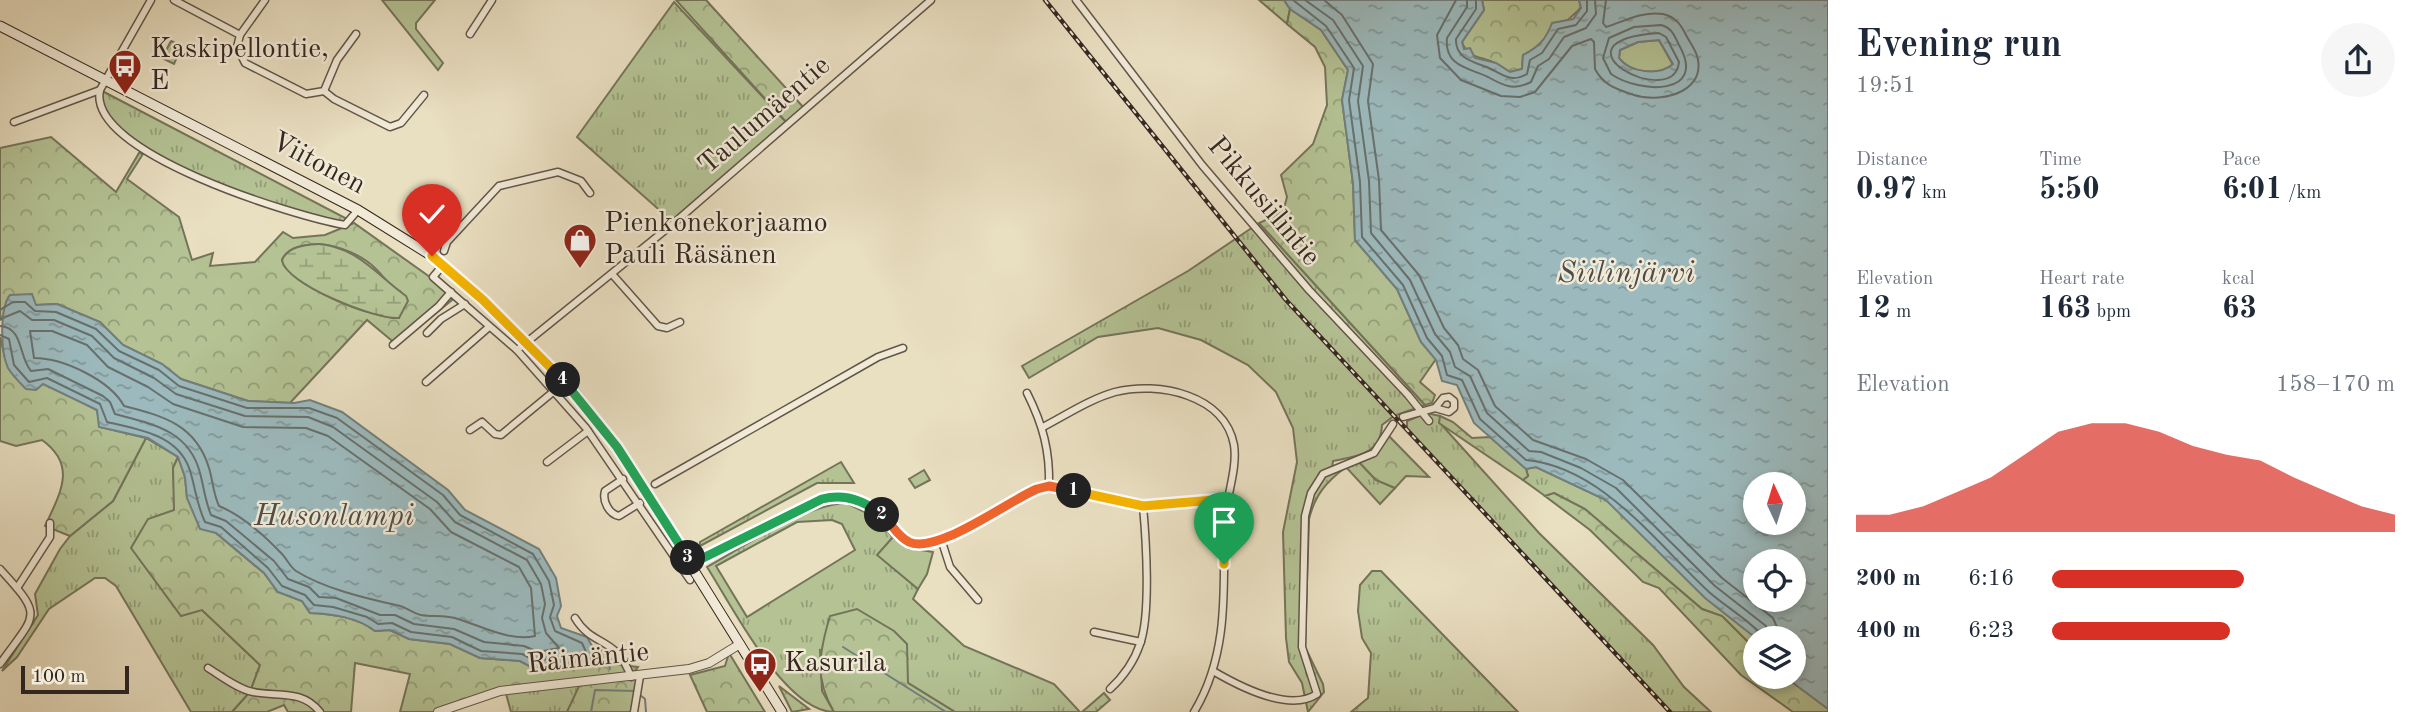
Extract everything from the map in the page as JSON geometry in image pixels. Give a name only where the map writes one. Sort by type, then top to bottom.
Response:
[{"type":"main road","name":"Viitonen","points":[[0,26],[358,210],[443,265],[527,342],[574,391],[617,447],[782,712]]},
{"type":"street","points":[[151,0],[100,90],[97,101],[100,111],[145,150],[230,192],[341,224],[348,224],[358,210]]},
{"type":"street","points":[[174,0],[240,35]]},
{"type":"street","points":[[265,0],[240,35],[237,47],[244,63],[306,94],[324,91],[334,99],[390,127],[401,123],[424,95]]},
{"type":"street","points":[[470,34],[492,0]]},
{"type":"street","name":"Taulumäentie","points":[[517,350],[674,223],[931,0]]},
{"type":"street","name":"Pikkusiilintie","points":[[1076,0],[1202,165],[1309,290],[1429,421]]},
{"type":"street","points":[[324,91],[337,60],[356,34]]},
{"type":"street","points":[[14,122],[100,90]]},
{"type":"street","points":[[444,251],[447,242],[499,186],[558,172],[581,181],[590,193]]},
{"type":"street","points":[[443,265],[433,277],[517,350],[588,432],[640,503],[690,580]]},
{"type":"street","points":[[612,274],[658,326],[667,328],[680,322]]},
{"type":"street","points":[[393,345],[439,306],[451,292]]},
{"type":"street","points":[[427,333],[441,319],[465,303]]},
{"type":"street","points":[[426,382],[489,327]]},
{"type":"street","points":[[655,484],[878,357],[903,348]]},
{"type":"street","points":[[1043,427],[1116,392],[1136,389],[1194,397],[1214,409],[1231,434],[1234,464],[1225,499],[1224,610],[1208,689],[1194,712]]},
{"type":"street","points":[[470,430],[482,422],[495,435],[501,435],[553,392]]},
{"type":"street","points":[[1027,393],[1043,427],[1049,450],[1049,486]]},
{"type":"street","points":[[1404,417],[1435,408]]},
{"type":"street","points":[[1298,710],[1310,704],[1317,694],[1302,647],[1305,516],[1311,493],[1323,474],[1374,453],[1393,424]]},
{"type":"street","points":[[547,461],[588,432]]},
{"type":"street","points":[[623,479],[605,491],[605,502],[611,512],[619,516],[640,503]]},
{"type":"street","points":[[691,564],[822,499],[838,495],[871,506],[908,541],[916,545],[942,542],[1004,505],[1049,486],[1143,506],[1225,499]]},
{"type":"street","points":[[1110,689],[1130,668],[1141,642],[1145,598],[1143,506]]},
{"type":"street","points":[[18,588],[50,537],[50,523]]},
{"type":"street","points":[[942,542],[950,567],[978,600]]},
{"type":"street","points":[[0,569],[18,588],[32,610],[31,619],[0,664]]},
{"type":"street","points":[[575,618],[593,638],[614,647],[625,659],[636,677],[635,712]]},
{"type":"street","points":[[1094,632],[1141,642]]},
{"type":"street","name":"Räimäntie","points":[[438,712],[500,691],[690,670],[709,663],[740,644]]},
{"type":"street","points":[[208,668],[250,692],[297,695],[311,701],[320,712]]},
{"type":"street","points":[[1213,671],[1272,706]]},
{"type":"green space","points":[[382,0],[435,0],[416,23],[416,29],[443,63],[438,70]]},
{"type":"green space","points":[[676,0],[706,0],[804,108],[787,123]]},
{"type":"green space","points":[[1259,0],[1284,0],[1290,9],[1287,24]]},
{"type":"green space","points":[[1482,0],[1579,0],[1581,8],[1537,48],[1523,55],[1522,69],[1510,72],[1471,54],[1462,42],[1484,10]]},
{"type":"green space","points":[[674,2],[787,123],[674,223],[577,137]]},
{"type":"green space","points":[[1290,9],[1321,30],[1348,70],[1342,100],[1353,183],[1355,240],[1397,289],[1421,342],[1436,359],[1420,382],[1435,395],[1432,403],[1425,405],[1259,223],[1283,212],[1287,197],[1281,175],[1313,144],[1327,105],[1325,67],[1315,47],[1287,24]]},
{"type":"green space","points":[[1659,40],[1673,65],[1667,68],[1653,72],[1637,70],[1619,58],[1620,50],[1638,42]]},
{"type":"green space","points":[[171,41],[182,46],[174,64],[162,58]]},
{"type":"green space","points":[[100,90],[351,221],[348,224],[248,196],[186,171],[128,135],[100,111],[97,101]]},
{"type":"green space","points":[[51,137],[116,192],[139,153],[143,154],[127,179],[179,217],[192,260],[213,253],[210,266],[255,262],[283,232],[293,238],[325,235],[354,223],[451,292],[452,300],[397,345],[367,320],[290,403],[248,401],[181,379],[162,364],[123,345],[100,322],[57,304],[36,305],[0,320],[0,148]],"holes":[[[327,245],[364,259],[401,292],[399,318],[371,313],[333,299],[298,279],[282,260],[288,252],[298,247]]]},
{"type":"green space","points":[[1259,223],[1425,405],[1394,416],[1382,425],[1377,442],[1366,452],[1333,461],[1332,469],[1357,460],[1376,480],[1395,488],[1380,504],[1346,467],[1322,490],[1311,510],[1305,647],[1323,684],[1324,692],[1308,712],[1302,683],[1289,662],[1286,638],[1283,532],[1297,462],[1293,428],[1276,392],[1248,365],[1201,340],[1158,328],[1098,337],[1029,378],[1022,366],[1188,271]]},
{"type":"green space","points":[[319,244],[332,246],[356,256],[406,296],[408,301],[399,318],[371,313],[333,299],[298,279],[287,269],[282,260],[288,252],[298,247]]},
{"type":"green space","points":[[0,337],[6,361],[97,410],[100,427],[146,438],[113,501],[70,536],[45,526],[63,480],[63,469],[53,449],[42,440],[16,446],[0,441]]},
{"type":"green space","points":[[1427,413],[1440,416],[1440,423],[1539,533],[1653,645],[1684,687],[1711,712],[1669,712],[1407,430],[1407,421]]},
{"type":"green space","points":[[1440,416],[1453,422],[1472,438],[1490,437],[1526,469],[1528,476],[1523,480],[1439,423]]},
{"type":"green space","points":[[1385,432],[1429,477],[1406,476],[1395,488],[1376,480],[1357,460],[1374,453]]},
{"type":"green space","points":[[146,438],[178,457],[173,468],[175,510],[202,610],[260,665],[250,692],[232,712],[191,712],[116,586],[105,578],[95,578],[49,609],[17,657],[2,671],[38,615],[35,594],[60,549],[70,536],[113,501]]},
{"type":"green space","points":[[178,457],[185,477],[187,498],[216,533],[264,573],[278,592],[302,601],[310,613],[344,617],[375,631],[390,630],[409,639],[450,644],[480,658],[520,661],[535,669],[595,651],[593,647],[606,652],[615,664],[638,667],[632,676],[640,676],[634,712],[567,712],[581,682],[500,691],[438,712],[400,712],[410,674],[355,663],[351,712],[288,712],[284,705],[267,712],[232,712],[250,692],[260,665],[202,610],[181,616],[131,548],[148,519],[174,510],[173,468]]},
{"type":"green space","points":[[841,462],[854,483],[817,483],[700,546],[700,542]]},
{"type":"green space","points":[[1536,467],[1606,500],[1743,626],[1743,637],[1722,616],[1702,609],[1585,509],[1554,493],[1545,496],[1523,480],[1528,476],[1526,469]]},
{"type":"green space","points":[[924,470],[930,480],[915,488],[909,479]]},
{"type":"green space","points":[[1554,493],[1585,509],[1702,609],[1722,616],[1743,637],[1743,676],[1659,588],[1643,582],[1590,530],[1545,496]]},
{"type":"green space","points":[[846,503],[875,517],[893,537],[878,555],[918,589],[913,599],[964,646],[1054,684],[1080,712],[955,712],[908,683],[820,650],[822,691],[834,712],[816,707],[797,695],[779,676],[745,630],[707,567],[794,518],[830,505]],"holes":[[[832,520],[842,524],[855,550],[747,617],[716,566],[797,522]]]},
{"type":"green space","points":[[893,537],[909,548],[933,552],[927,574],[918,589],[877,555]]},
{"type":"green space","points":[[1372,571],[1381,571],[1518,712],[1351,712],[1368,698],[1371,653],[1362,638],[1358,611],[1360,585]]},
{"type":"green space","points":[[857,609],[894,631],[907,644],[908,683],[955,712],[834,712],[823,688],[821,676],[823,642],[830,616]]},
{"type":"green space","points":[[729,653],[765,712],[707,712],[690,675],[725,666]]},
{"type":"green space","points":[[582,681],[567,712],[511,712],[505,690]]},
{"type":"green space","points":[[779,686],[809,709],[792,712]]},
{"type":"green space","points":[[1761,689],[1803,689],[1828,706],[1828,712],[1793,712]]},
{"type":"green space","points":[[1104,693],[1110,700],[1096,712],[1082,712]]},
{"type":"water","name":"Siilinjärvi","points":[[1284,0],[1482,0],[1484,10],[1462,42],[1464,49],[1470,48],[1475,58],[1496,63],[1510,72],[1522,69],[1523,55],[1541,42],[1552,23],[1573,19],[1581,8],[1579,0],[1828,0],[1828,709],[1801,689],[1806,689],[1806,626],[1743,628],[1705,598],[1606,500],[1536,467],[1526,469],[1474,423],[1457,385],[1442,381],[1436,360],[1421,342],[1397,289],[1355,240],[1353,183],[1342,100],[1348,70],[1321,30],[1290,9]],"holes":[[[1659,40],[1673,64],[1660,70],[1637,70],[1619,58],[1620,50],[1638,42]]]},
{"type":"water","name":"Husonlampi","points":[[32,294],[36,305],[57,304],[100,322],[123,345],[162,364],[181,379],[248,401],[294,403],[310,400],[342,412],[448,490],[465,510],[539,549],[556,578],[561,606],[557,616],[561,628],[587,637],[595,651],[590,659],[535,669],[520,661],[480,658],[450,644],[409,639],[390,630],[375,631],[344,617],[310,613],[302,601],[278,592],[264,573],[216,533],[200,529],[187,498],[185,477],[178,457],[148,438],[99,427],[97,410],[43,384],[36,390],[26,389],[16,379],[5,360],[2,330],[4,309],[10,295]]},
{"type":"waterway","points":[[0,316],[4,318]]},
{"type":"waterway","points":[[843,647],[946,712]]},
{"type":"waterway","points":[[595,651],[606,654],[610,669]]},
{"type":"waterway","points":[[591,712],[595,690],[636,691]]},
{"type":"waterway","points":[[640,695],[645,699],[646,712]]},
{"type":"railway","points":[[1045,0],[1286,300],[1670,712]]},
{"type":"place","name":"Kaskipellontie, E","points":[[125,96]]},
{"type":"place","name":"Pienkonekorjaamo Pauli Räsänen","points":[[580,270]]},
{"type":"place","name":"Kasurila","points":[[760,694]]},
{"type":"route","points":[[432,256],[483,300],[574,391],[617,447],[691,564],[822,499],[838,495],[871,506],[888,520],[901,537],[916,545],[942,542],[1004,505],[1049,486],[1143,506],[1225,499],[1224,564]]}]
